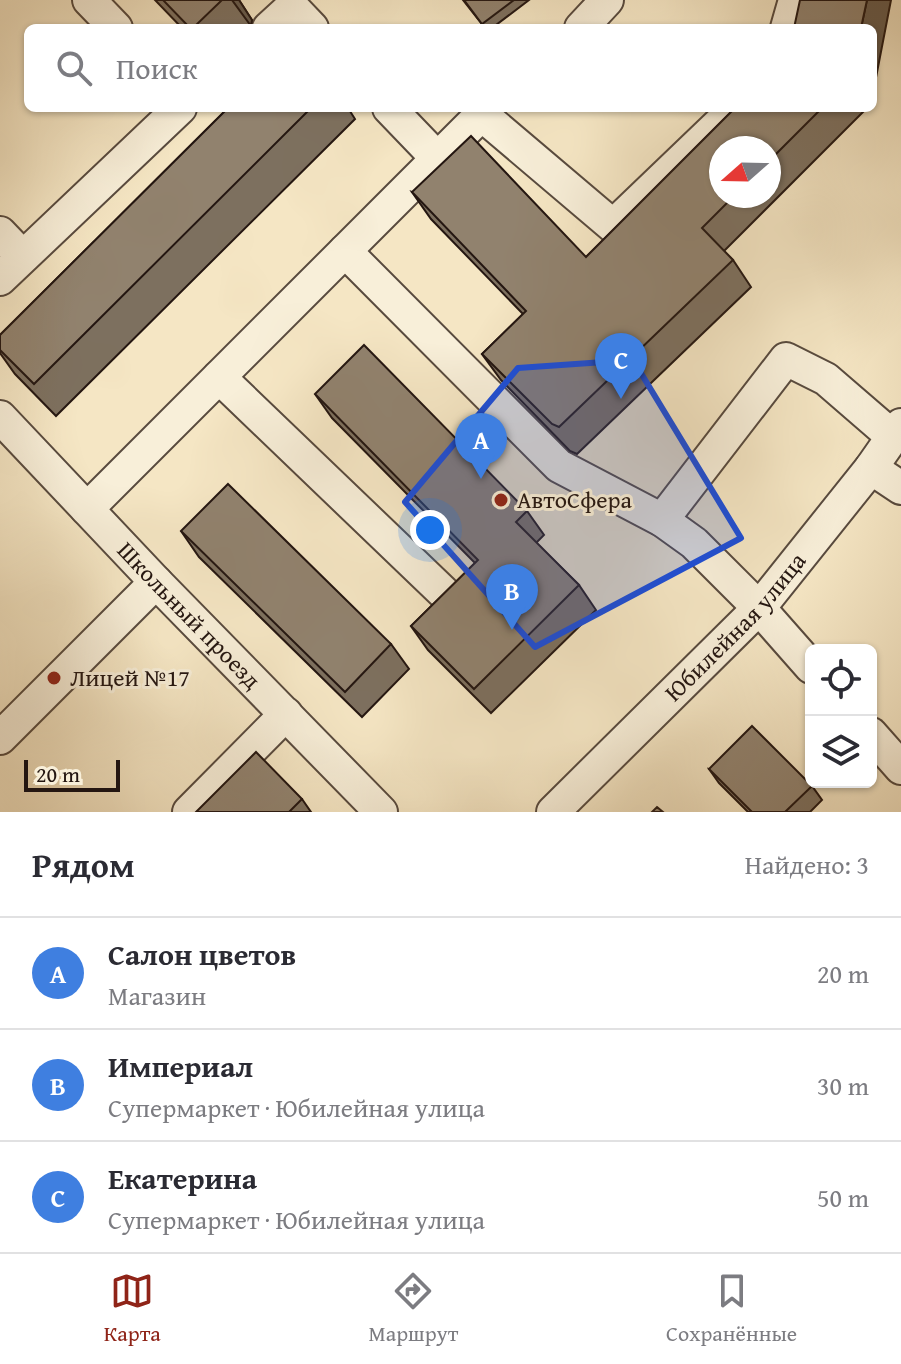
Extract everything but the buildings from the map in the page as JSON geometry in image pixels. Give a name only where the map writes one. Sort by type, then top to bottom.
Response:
[{"type":"street","points":[[89,0],[112,24]]},
{"type":"street","points":[[585,24],[607,0]]},
{"type":"street","points":[[273,24],[292,7],[308,24]]},
{"type":"street","points":[[0,279],[11,244],[175,112]]},
{"type":"street","points":[[393,112],[437,158]]},
{"type":"street","points":[[87,509],[483,112]]},
{"type":"street","points":[[485,112],[613,226],[732,112]]},
{"type":"street","points":[[345,251],[559,466],[662,520],[694,543],[759,608],[805,660]]},
{"type":"street","points":[[662,520],[786,359],[826,379],[897,431]]},
{"type":"street","points":[[219,377],[443,592]]},
{"type":"street","name":"Школьный проезд","points":[[0,417],[381,812]]},
{"type":"street","name":"Юбилейная улица","points":[[553,812],[759,608],[897,431]]},
{"type":"street","points":[[871,468],[901,488]]},
{"type":"street","points":[[0,738],[156,582]]},
{"type":"street","points":[[189,812],[286,714]]},
{"type":"street","points":[[877,741],[901,768]]},
{"type":"highlighted area","points":[[633,360],[741,538],[535,647],[405,502],[518,368]]},
{"type":"place","name":"Екатерина","points":[[621,399]]},
{"type":"place","name":"Салон цветов","points":[[481,479]]},
{"type":"place","name":"АвтоСфера","points":[[501,500]]},
{"type":"place","name":"Империал","points":[[512,630]]},
{"type":"place","name":"Лицей №17","points":[[54,678]]}]
